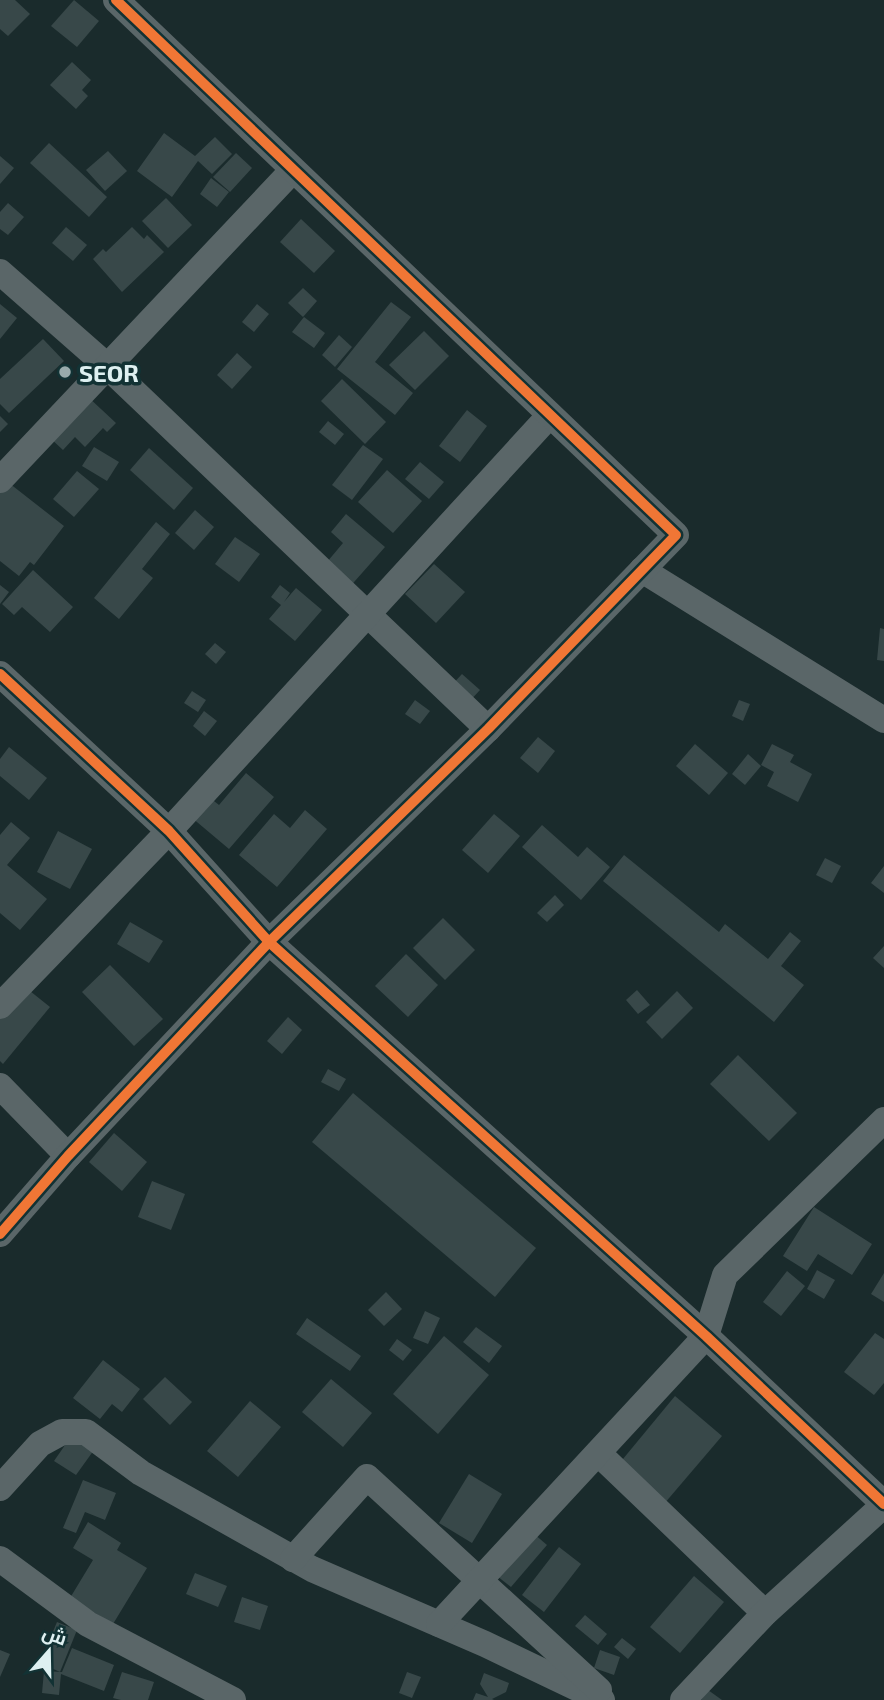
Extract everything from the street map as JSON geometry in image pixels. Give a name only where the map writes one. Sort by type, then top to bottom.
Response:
[{"type":"street","points":[[0,1234],[68,1156],[269,942],[488,729],[676,535],[116,0]]},
{"type":"street","points":[[0,480],[292,171]]},
{"type":"street","points":[[0,272],[107,366],[488,729]]},
{"type":"street","points":[[0,1006],[169,831],[550,415]]},
{"type":"street","points":[[642,570],[884,720]]},
{"type":"street","points":[[0,674],[169,831],[269,942],[706,1336],[884,1504],[765,1613],[683,1700]]},
{"type":"street","points":[[0,1086],[68,1156]]},
{"type":"street","points":[[439,1624],[706,1336],[725,1275],[884,1120]]},
{"type":"street","points":[[0,1488],[40,1444],[62,1432],[86,1432],[141,1473],[312,1569],[439,1624],[602,1700]]},
{"type":"street","points":[[598,1453],[765,1613]]},
{"type":"street","points":[[293,1559],[367,1477],[610,1700]]},
{"type":"street","points":[[0,1559],[88,1624],[233,1700]]},
{"type":"building","points":[[0,0],[15,0],[30,14],[8,36],[0,29]]},
{"type":"building","points":[[74,0],[99,21],[77,47],[51,26]]},
{"type":"building","points":[[72,62],[91,80],[82,90],[88,96],[76,109],[50,85]]},
{"type":"building","points":[[164,133],[195,156],[215,137],[232,154],[212,174],[198,161],[172,197],[137,171]]},
{"type":"building","points":[[49,143],[107,197],[89,217],[30,163]]},
{"type":"building","points":[[108,151],[127,171],[105,191],[86,170]]},
{"type":"building","points":[[236,153],[252,168],[230,192],[213,177]]},
{"type":"building","points":[[0,156],[14,168],[0,184]]},
{"type":"building","points":[[211,178],[229,192],[217,207],[200,194]]},
{"type":"building","points":[[166,198],[192,225],[168,248],[142,221]]},
{"type":"building","points":[[8,203],[24,217],[8,235],[0,229],[0,212]]},
{"type":"building","points":[[301,219],[335,251],[314,273],[280,242]]},
{"type":"building","points":[[66,227],[87,245],[73,261],[52,243]]},
{"type":"building","points":[[132,227],[144,239],[147,235],[164,252],[122,292],[93,259],[103,249],[106,252]]},
{"type":"building","points":[[303,288],[317,301],[303,317],[288,303]]},
{"type":"building","points":[[391,302],[411,317],[375,362],[413,393],[395,415],[337,369]]},
{"type":"building","points":[[0,304],[17,318],[0,339]]},
{"type":"building","points":[[257,304],[269,314],[254,332],[242,322]]},
{"type":"building","points":[[304,317],[325,333],[314,348],[292,332]]},
{"type":"building","points":[[424,331],[449,356],[415,390],[389,365]]},
{"type":"building","points":[[339,335],[352,347],[335,367],[322,355]]},
{"type":"building","points":[[43,339],[64,361],[9,413],[0,404],[0,379]]},
{"type":"building","points":[[237,353],[252,367],[232,389],[217,375]]},
{"type":"building","points":[[342,379],[386,422],[365,444],[321,401]]},
{"type":"building","points":[[87,396],[116,423],[107,432],[103,428],[85,447],[75,437],[63,450],[49,437]]},
{"type":"building","points":[[467,410],[487,426],[460,462],[439,446]]},
{"type":"building","points":[[0,416],[8,424],[0,432]]},
{"type":"building","points":[[328,421],[344,434],[335,445],[319,432]]},
{"type":"building","points":[[363,445],[383,459],[352,500],[332,485]]},
{"type":"building","points":[[94,447],[119,462],[107,481],[82,466]]},
{"type":"building","points":[[149,448],[193,488],[174,510],[130,470]]},
{"type":"building","points":[[420,462],[444,482],[429,499],[405,479]]},
{"type":"building","points":[[387,470],[422,501],[393,533],[358,502]]},
{"type":"building","points":[[77,471],[99,489],[74,517],[53,499]]},
{"type":"building","points":[[0,476],[64,526],[34,565],[30,562],[19,576],[0,561]]},
{"type":"building","points":[[195,510],[214,527],[194,550],[175,533]]},
{"type":"building","points":[[346,514],[385,547],[347,590],[322,568],[343,543],[331,532]]},
{"type":"building","points":[[156,522],[170,534],[142,569],[153,578],[119,619],[94,598]]},
{"type":"building","points":[[235,537],[260,554],[239,582],[215,564]]},
{"type":"building","points":[[434,564],[465,592],[436,623],[405,594]]},
{"type":"building","points":[[33,570],[73,607],[50,632],[22,607],[14,615],[2,604]]},
{"type":"building","points":[[0,585],[9,592],[0,604]]},
{"type":"building","points":[[280,585],[290,593],[284,602],[296,588],[322,610],[295,641],[269,619],[281,605],[271,597]]},
{"type":"building","points":[[880,628],[884,629],[884,661],[877,660]]},
{"type":"building","points":[[215,643],[226,652],[216,664],[205,654]]},
{"type":"building","points":[[462,674],[480,690],[468,703],[450,687]]},
{"type":"building","points":[[192,691],[206,700],[198,712],[184,703]]},
{"type":"building","points":[[415,700],[430,711],[420,724],[405,714]]},
{"type":"building","points":[[739,700],[750,704],[743,721],[732,716]]},
{"type":"building","points":[[204,711],[217,721],[205,736],[193,726]]},
{"type":"building","points":[[538,737],[555,751],[538,773],[520,758]]},
{"type":"building","points":[[695,744],[728,773],[709,795],[676,766]]},
{"type":"building","points":[[772,744],[794,755],[790,762],[812,774],[798,802],[767,786],[774,772],[761,765]]},
{"type":"building","points":[[9,747],[47,778],[29,800],[0,776],[0,759]]},
{"type":"building","points":[[748,754],[761,766],[745,785],[732,774]]},
{"type":"building","points":[[246,773],[274,797],[229,849],[191,817],[209,797],[219,805]]},
{"type":"building","points":[[305,810],[327,829],[277,887],[239,855],[274,814],[290,828]]},
{"type":"building","points":[[494,814],[520,836],[488,873],[462,850]]},
{"type":"building","points":[[11,822],[30,838],[7,865],[47,899],[20,930],[0,913],[0,835]]},
{"type":"building","points":[[542,825],[578,857],[587,847],[610,867],[581,900],[522,847]]},
{"type":"building","points":[[58,831],[92,849],[70,889],[37,872]]},
{"type":"building","points":[[624,855],[719,932],[725,924],[768,959],[790,932],[801,941],[781,966],[804,985],[774,1022],[603,881]]},
{"type":"building","points":[[825,858],[841,866],[832,883],[816,875]]},
{"type":"building","points":[[884,866],[884,893],[871,883]]},
{"type":"building","points":[[555,895],[564,905],[547,922],[537,913]]},
{"type":"building","points":[[443,918],[475,950],[445,980],[413,948]]},
{"type":"building","points":[[130,922],[163,941],[149,963],[117,944]]},
{"type":"building","points":[[884,946],[884,968],[873,958]]},
{"type":"building","points":[[406,954],[438,985],[408,1017],[375,986]]},
{"type":"building","points":[[110,965],[163,1019],[134,1046],[82,992]]},
{"type":"building","points":[[25,987],[50,1007],[3,1064],[0,1061],[0,1017]]},
{"type":"building","points":[[637,990],[650,1005],[638,1014],[626,1000]]},
{"type":"building","points":[[677,991],[693,1008],[662,1039],[646,1022]]},
{"type":"building","points":[[288,1017],[302,1030],[282,1054],[267,1041]]},
{"type":"building","points":[[738,1055],[797,1113],[769,1141],[710,1084]]},
{"type":"building","points":[[328,1069],[346,1079],[339,1091],[321,1082]]},
{"type":"building","points":[[353,1093],[536,1248],[495,1297],[312,1142]]},
{"type":"building","points":[[114,1133],[147,1162],[122,1191],[89,1162]]},
{"type":"building","points":[[152,1181],[185,1194],[171,1230],[138,1217]]},
{"type":"building","points":[[814,1207],[872,1244],[852,1275],[818,1254],[807,1271],[783,1256]]},
{"type":"building","points":[[817,1270],[835,1280],[824,1299],[807,1289]]},
{"type":"building","points":[[787,1271],[805,1286],[781,1316],[763,1302]]},
{"type":"building","points":[[884,1273],[884,1302],[871,1294]]},
{"type":"building","points":[[386,1292],[402,1309],[384,1326],[368,1310]]},
{"type":"building","points":[[425,1311],[440,1318],[428,1344],[413,1338]]},
{"type":"building","points":[[307,1318],[361,1356],[350,1371],[296,1334]]},
{"type":"building","points":[[476,1327],[502,1346],[489,1363],[463,1342]]},
{"type":"building","points":[[875,1333],[884,1339],[884,1383],[874,1395],[844,1372]]},
{"type":"building","points":[[444,1336],[489,1375],[438,1434],[393,1394]]},
{"type":"building","points":[[397,1339],[412,1350],[403,1361],[389,1350]]},
{"type":"building","points":[[103,1360],[140,1389],[122,1412],[112,1404],[100,1419],[73,1398]]},
{"type":"building","points":[[165,1377],[192,1402],[170,1425],[143,1399]]},
{"type":"building","points":[[331,1379],[372,1413],[343,1447],[302,1412]]},
{"type":"building","points":[[675,1396],[722,1436],[664,1504],[618,1465]]},
{"type":"building","points":[[250,1401],[281,1427],[238,1477],[207,1451]]},
{"type":"building","points":[[72,1435],[94,1450],[76,1475],[54,1461]]},
{"type":"building","points":[[469,1474],[502,1494],[472,1543],[439,1523]]},
{"type":"building","points":[[83,1480],[116,1493],[105,1520],[85,1512],[76,1533],[63,1528]]},
{"type":"building","points":[[88,1522],[121,1543],[117,1550],[147,1568],[113,1624],[70,1598],[93,1560],[73,1548]]},
{"type":"building","points":[[533,1533],[547,1545],[511,1587],[497,1576]]},
{"type":"building","points":[[559,1547],[581,1564],[544,1612],[522,1595]]},
{"type":"building","points":[[195,1573],[227,1586],[218,1607],[186,1594]]},
{"type":"building","points":[[694,1576],[724,1602],[680,1653],[650,1627]]},
{"type":"building","points":[[242,1597],[268,1606],[260,1630],[234,1622]]},
{"type":"building","points":[[585,1615],[607,1634],[598,1645],[575,1626]]},
{"type":"building","points":[[57,1622],[77,1630],[60,1672],[40,1663]]},
{"type":"building","points":[[622,1638],[636,1649],[628,1659],[614,1647]]},
{"type":"building","points":[[72,1648],[114,1665],[104,1691],[61,1674],[59,1695],[42,1693],[44,1671],[62,1672]]},
{"type":"building","points":[[0,1650],[10,1654],[0,1677]]},
{"type":"building","points":[[600,1650],[620,1657],[614,1675],[594,1668]]},
{"type":"building","points":[[122,1672],[154,1682],[148,1700],[113,1698]]},
{"type":"building","points":[[407,1672],[421,1677],[412,1698],[399,1693]]},
{"type":"building","points":[[484,1673],[509,1683],[506,1692],[492,1699],[494,1700],[473,1700],[476,1693],[488,1697],[480,1684]]},
{"type":"building","points":[[708,1690],[722,1700],[701,1700]]},
{"type":"cycle path","points":[[0,1234],[68,1156],[269,942],[488,729],[676,535],[116,0]]},
{"type":"cycle path","points":[[0,674],[169,831],[269,942],[706,1336],[884,1504]]},
{"type":"place","name":"SEOR","points":[[65,372]]}]
